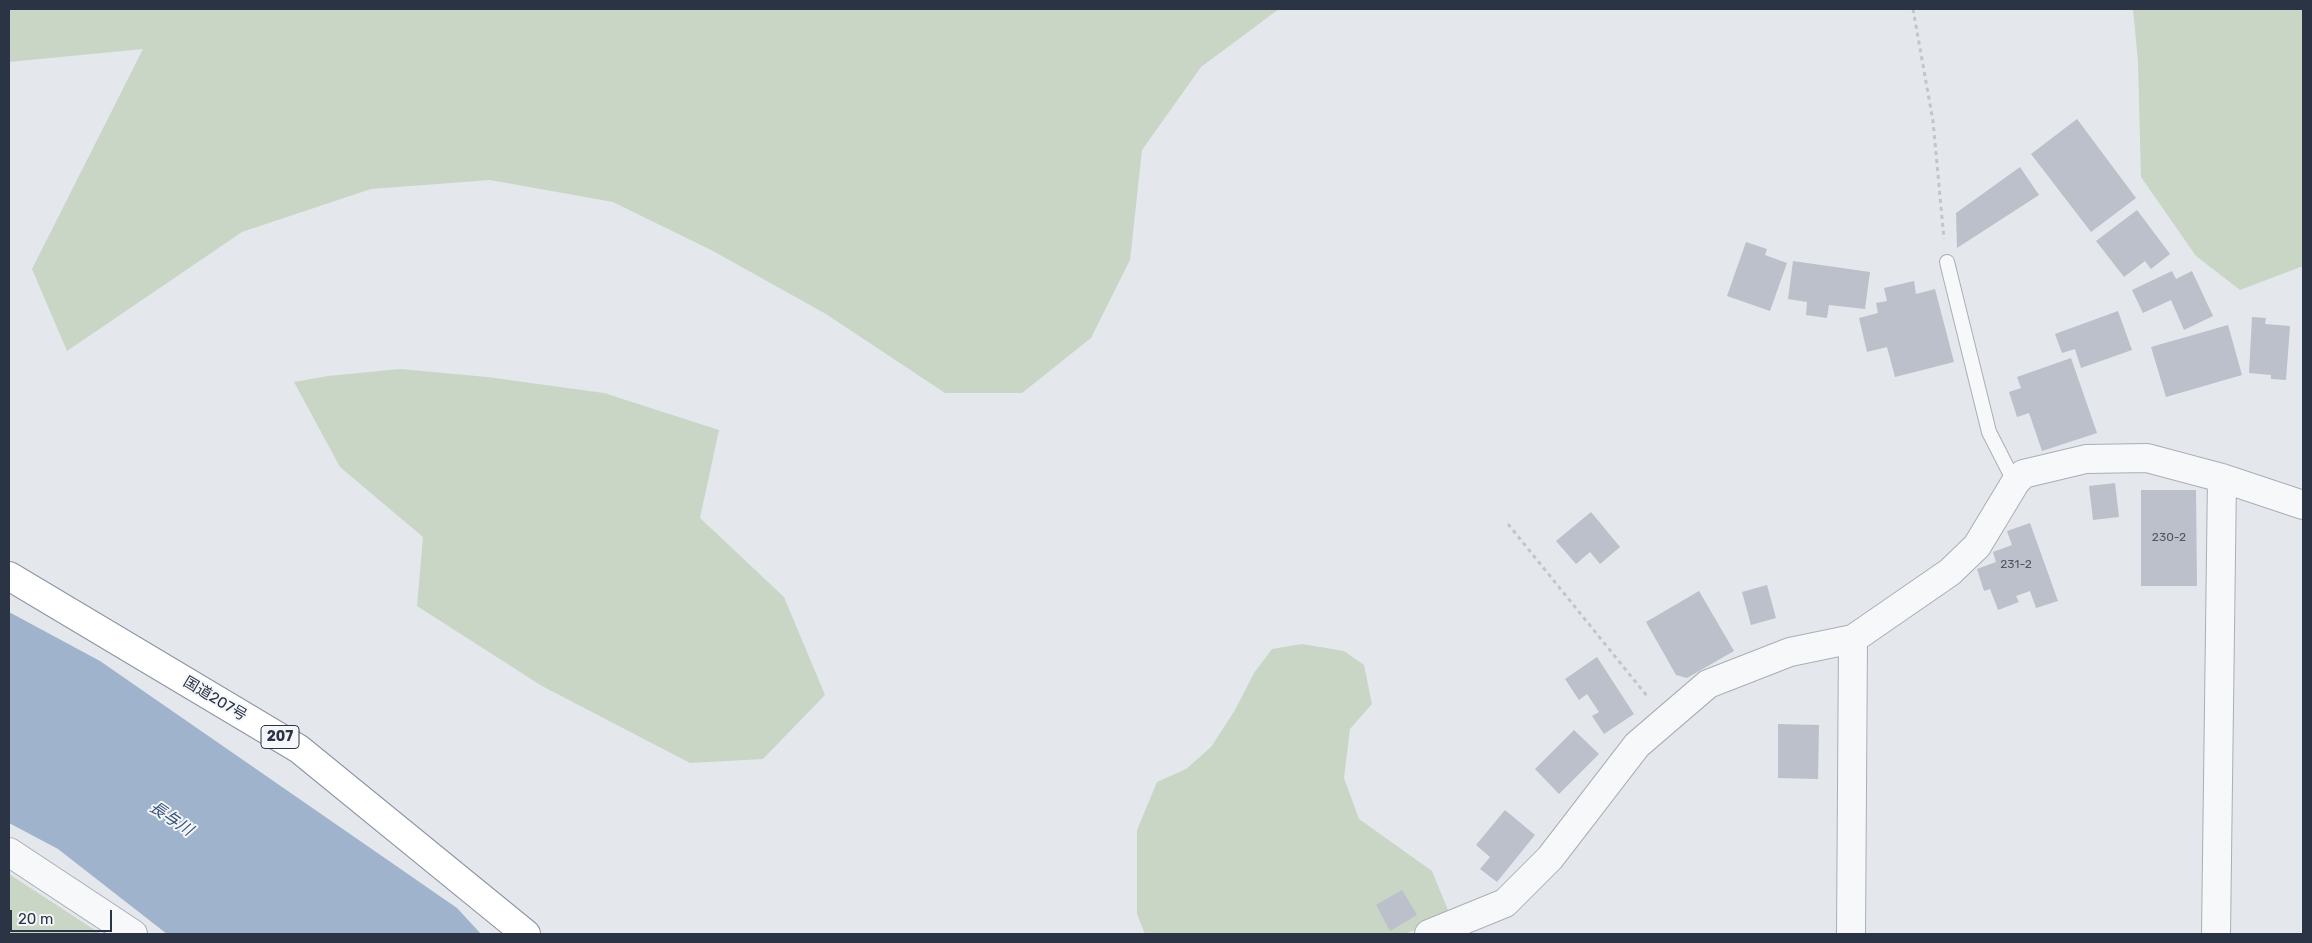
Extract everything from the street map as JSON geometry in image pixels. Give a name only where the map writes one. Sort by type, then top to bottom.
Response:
[{"type":"highway","name":"国道207号","points":[[9,576],[299,749],[526,934]]},
{"type":"street","points":[[1429,934],[1464,928],[1505,904],[1550,858],[1637,745],[1708,684],[1790,652],[1852,639],[1950,572],[1977,546],[2015,483],[2024,474],[2086,459],[2147,458],[2222,478],[2303,505]]},
{"type":"street","points":[[2216,934],[2222,478]]},
{"type":"street","points":[[1851,934],[1852,639]]},
{"type":"street","points":[[9,852],[133,934]]},
{"type":"lane","points":[[1947,262],[1989,432],[2015,483]]},
{"type":"path","points":[[1913,9],[1933,121],[1947,262]]},
{"type":"path","points":[[1508,524],[1666,720]]},
{"type":"green space","points":[[9,9],[1279,9],[1201,67],[1142,150],[1130,260],[1091,338],[1022,393],[945,393],[826,314],[713,251],[613,202],[490,180],[371,189],[242,232],[67,351],[32,269],[143,49],[9,62]]},
{"type":"green space","points":[[2133,9],[2303,9],[2303,266],[2240,290],[2196,256],[2141,177],[2138,61]]},
{"type":"green space","points":[[400,369],[487,377],[604,393],[719,430],[700,518],[784,597],[825,695],[763,759],[690,763],[542,686],[417,606],[423,537],[340,467],[294,382],[328,376]]},
{"type":"green space","points":[[1302,644],[1344,651],[1364,665],[1372,704],[1350,729],[1344,778],[1359,819],[1432,871],[1450,915],[1405,934],[1145,934],[1137,914],[1137,830],[1157,782],[1186,769],[1211,747],[1235,710],[1254,673],[1272,649]]},
{"type":"green space","points":[[9,874],[101,934],[9,934]]},
{"type":"water","name":"長与川","points":[[9,612],[100,661],[457,908],[481,934],[167,934],[58,849],[9,823]]},
{"type":"building","points":[[2077,119],[2136,198],[2091,232],[2031,154]]},
{"type":"building","points":[[2020,167],[2039,195],[1957,248],[1956,213]]},
{"type":"building","points":[[2137,210],[2170,254],[2151,269],[2145,261],[2124,277],[2096,241]]},
{"type":"building","points":[[1746,242],[1767,249],[1765,255],[1787,263],[1770,311],[1727,296]]},
{"type":"building","points":[[1793,261],[1870,272],[1865,309],[1829,305],[1827,318],[1806,315],[1807,302],[1788,299]]},
{"type":"building","points":[[2172,271],[2176,279],[2192,271],[2213,316],[2184,330],[2171,300],[2143,313],[2132,290]]},
{"type":"building","points":[[1914,281],[1916,294],[1935,289],[1954,362],[1895,377],[1887,347],[1867,352],[1859,318],[1878,313],[1876,303],[1887,301],[1884,288]]},
{"type":"building","points":[[2118,311],[2132,350],[2081,368],[2075,349],[2062,353],[2055,334]]},
{"type":"building","points":[[2252,317],[2266,318],[2265,324],[2290,326],[2286,380],[2271,379],[2271,375],[2249,373]]},
{"type":"building","points":[[2228,325],[2242,375],[2166,397],[2151,347]]},
{"type":"building","points":[[2071,358],[2097,433],[2042,451],[2029,413],[2017,417],[2009,392],[2021,388],[2017,377]]},
{"type":"building","points":[[2115,483],[2119,517],[2093,520],[2089,486]]},
{"type":"building","points":[[2141,490],[2196,490],[2197,586],[2141,586]]},
{"type":"building","points":[[1591,512],[1620,547],[1600,564],[1590,552],[1576,564],[1556,541]]},
{"type":"building","points":[[2030,523],[2058,601],[2036,608],[2030,591],[2016,596],[2019,602],[1998,610],[1990,589],[1984,591],[1977,569],[1996,562],[1993,552],[2012,545],[2007,531]]},
{"type":"building","points":[[1767,585],[1776,618],[1751,625],[1742,592]]},
{"type":"building","points":[[1699,591],[1734,651],[1687,678],[1676,675],[1646,622]]},
{"type":"building","points":[[1597,657],[1634,714],[1604,734],[1592,716],[1599,712],[1587,694],[1579,700],[1565,679]]},
{"type":"building","points":[[1778,724],[1819,725],[1818,779],[1778,778]]},
{"type":"building","points":[[1574,730],[1599,754],[1559,794],[1535,769]]},
{"type":"building","points":[[1505,810],[1535,835],[1497,882],[1480,869],[1490,857],[1476,845]]},
{"type":"building","points":[[1402,890],[1417,915],[1390,931],[1376,905]]}]
